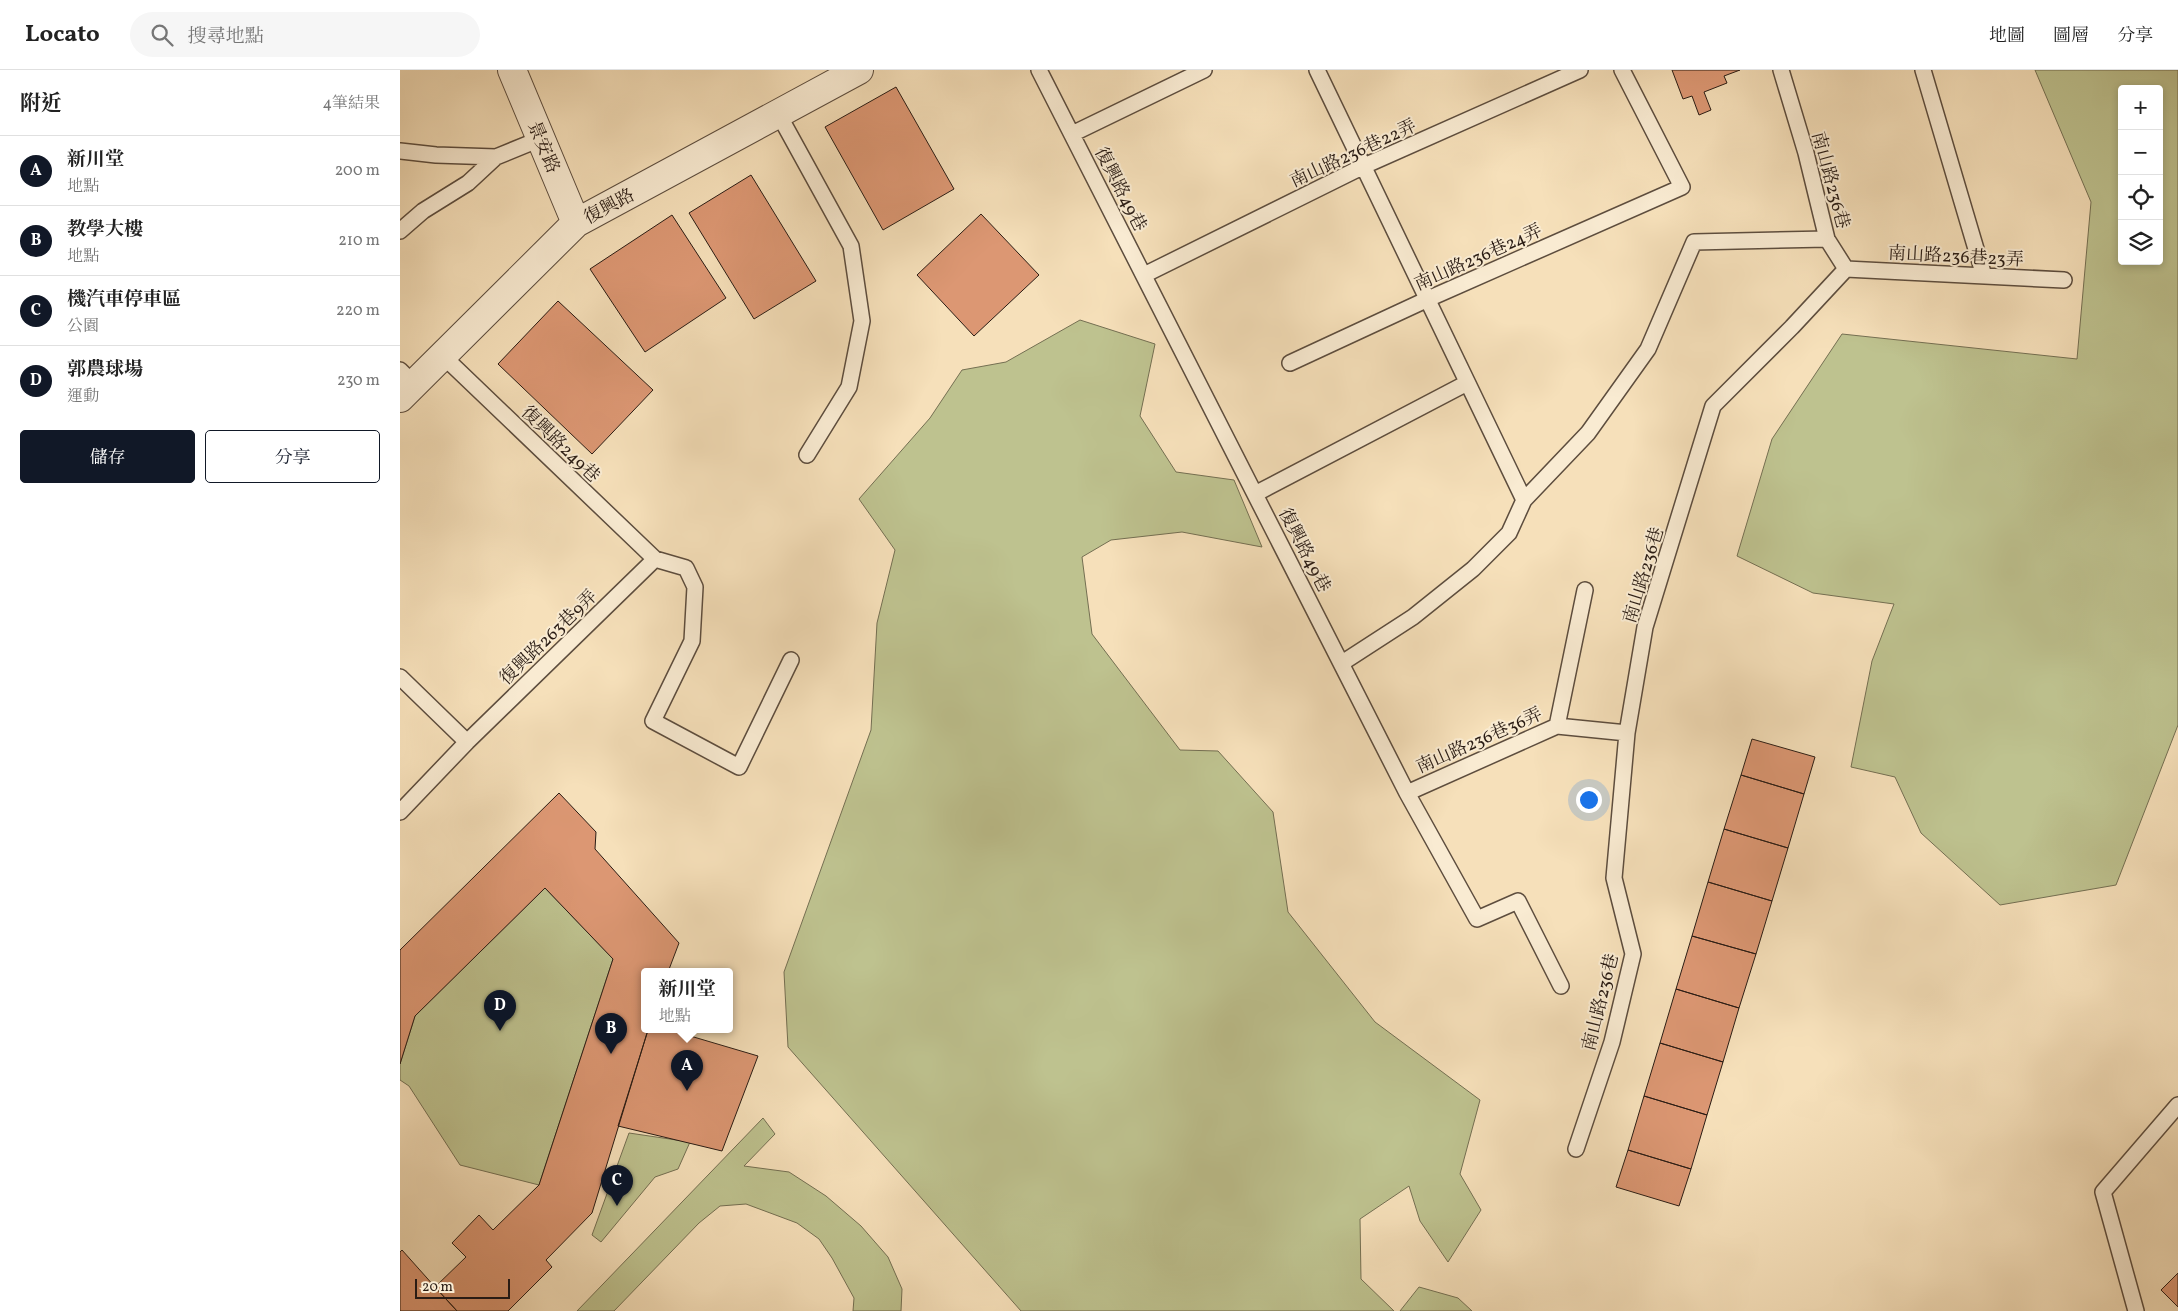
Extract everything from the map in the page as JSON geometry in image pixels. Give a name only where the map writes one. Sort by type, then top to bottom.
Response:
[{"type":"street","name":"景安路","points":[[512,70],[576,223]]},
{"type":"street","name":"復興路","points":[[405,384],[442,355],[576,223],[859,70]]},
{"type":"lane","name":"復興路49巷","points":[[1039,70],[1407,793],[1476,919],[1518,901],[1561,986]]},
{"type":"lane","points":[[1072,134],[1204,70]]},
{"type":"lane","points":[[1318,70],[1524,500]]},
{"type":"lane","name":"南山路236巷22弄","points":[[1144,275],[1364,166],[1580,70]]},
{"type":"lane","name":"南山路236巷24弄","points":[[1290,363],[1428,299],[1682,187],[1622,70]]},
{"type":"lane","name":"南山路236巷","points":[[1576,1149],[1612,1042],[1633,954],[1614,878],[1627,733],[1646,627],[1713,406],[1792,327],[1846,269],[1827,239],[1806,153],[1781,70]]},
{"type":"lane","points":[[1923,70],[1984,276]]},
{"type":"lane","points":[[778,115],[851,246],[862,321],[849,387],[807,455]]},
{"type":"lane","points":[[400,231],[423,211],[468,183],[496,157],[540,139]]},
{"type":"lane","points":[[400,151],[436,156],[496,157]]},
{"type":"lane","points":[[1342,663],[1413,617],[1473,569],[1509,533],[1524,500],[1588,434],[1648,349],[1694,242],[1827,239]]},
{"type":"lane","name":"南山路236巷23弄","points":[[1846,269],[2064,280]]},
{"type":"lane","name":"復興路249巷","points":[[442,355],[655,559]]},
{"type":"lane","points":[[1256,494],[1467,383]]},
{"type":"lane","points":[[655,559],[686,568],[694,587],[692,641],[653,721],[739,766],[791,660]]},
{"type":"lane","name":"復興路263巷9弄","points":[[400,812],[467,742],[655,559]]},
{"type":"lane","points":[[1557,726],[1585,590]]},
{"type":"lane","points":[[400,677],[467,742]]},
{"type":"lane","name":"南山路236巷36弄","points":[[1407,793],[1557,726],[1627,733]]},
{"type":"lane","points":[[2136,1311],[2103,1192],[2178,1105]]},
{"type":"green space","points":[[2035,70],[2178,70],[2178,725],[2116,885],[2000,905],[1921,833],[1895,777],[1851,767],[1872,661],[1894,604],[1813,593],[1737,556],[1772,439],[1842,334],[2077,359],[2091,202]]},
{"type":"green space","points":[[1080,320],[1155,344],[1140,416],[1176,472],[1234,480],[1262,547],[1182,532],[1111,540],[1082,557],[1092,634],[1180,750],[1218,751],[1273,812],[1288,912],[1375,1022],[1480,1100],[1460,1174],[1481,1210],[1448,1262],[1420,1221],[1409,1186],[1360,1219],[1361,1279],[1394,1311],[1021,1311],[788,1047],[784,972],[871,730],[877,623],[895,550],[859,499],[930,418],[962,370],[1006,362]]},
{"type":"green space","points":[[545,888],[613,959],[539,1185],[460,1165],[409,1086],[400,1080],[400,1064],[415,1016]]},
{"type":"green space","points":[[763,1118],[775,1134],[744,1166],[789,1172],[826,1196],[861,1226],[888,1257],[902,1289],[901,1311],[853,1311],[854,1298],[819,1239],[797,1223],[746,1204],[720,1206],[699,1223],[614,1311],[577,1311]]},
{"type":"green space","points":[[629,1133],[690,1142],[678,1169],[655,1177],[601,1242],[592,1235]]},
{"type":"green space","points":[[1419,1287],[1458,1298],[1472,1311],[1400,1311]]},
{"type":"building","points":[[1672,70],[1740,70],[1724,76],[1727,83],[1704,92],[1711,110],[1699,115],[1692,96],[1683,99]]},
{"type":"building","points":[[896,87],[954,189],[883,230],[825,127]]},
{"type":"building","points":[[751,175],[816,281],[754,319],[689,213]]},
{"type":"building","points":[[981,214],[1039,275],[974,336],[917,275]]},
{"type":"building","points":[[672,215],[726,298],[645,352],[590,269]]},
{"type":"building","points":[[558,301],[653,390],[592,454],[498,364]]},
{"type":"building","points":[[1752,739],[1815,757],[1804,794],[1741,775]]},
{"type":"building","points":[[1741,775],[1804,794],[1788,848],[1724,829]]},
{"type":"building","points":[[559,793],[596,832],[595,849],[679,943],[670,968],[641,968],[641,1033],[647,1033],[592,1213],[546,1260],[552,1267],[508,1311],[457,1311],[435,1287],[466,1257],[452,1243],[479,1215],[493,1230],[539,1185],[613,959],[545,888],[415,1016],[400,1064],[400,950]]},
{"type":"building","points":[[1724,829],[1788,848],[1772,901],[1708,882]]},
{"type":"building","points":[[1708,882],[1772,901],[1756,954],[1692,936]]},
{"type":"building","points":[[1692,936],[1756,954],[1739,1008],[1676,989]]},
{"type":"building","points":[[1676,989],[1739,1008],[1723,1062],[1660,1043]]},
{"type":"building","points":[[647,1033],[680,1033],[758,1056],[722,1151],[618,1126]]},
{"type":"building","points":[[1660,1043],[1723,1062],[1707,1115],[1644,1096]]},
{"type":"building","points":[[1644,1096],[1707,1115],[1691,1169],[1628,1150]]},
{"type":"building","points":[[1628,1150],[1691,1169],[1679,1206],[1616,1187]]},
{"type":"building","points":[[402,1250],[457,1311],[400,1311],[400,1252]]},
{"type":"building","points":[[2178,1273],[2178,1307],[2161,1290]]},
{"type":"place","name":"郭農球場","points":[[500,1031]]},
{"type":"place","name":"教學大樓","points":[[611,1054]]},
{"type":"place","name":"新川堂","points":[[687,1091]]},
{"type":"place","name":"機汽車停車區","points":[[617,1206]]}]
